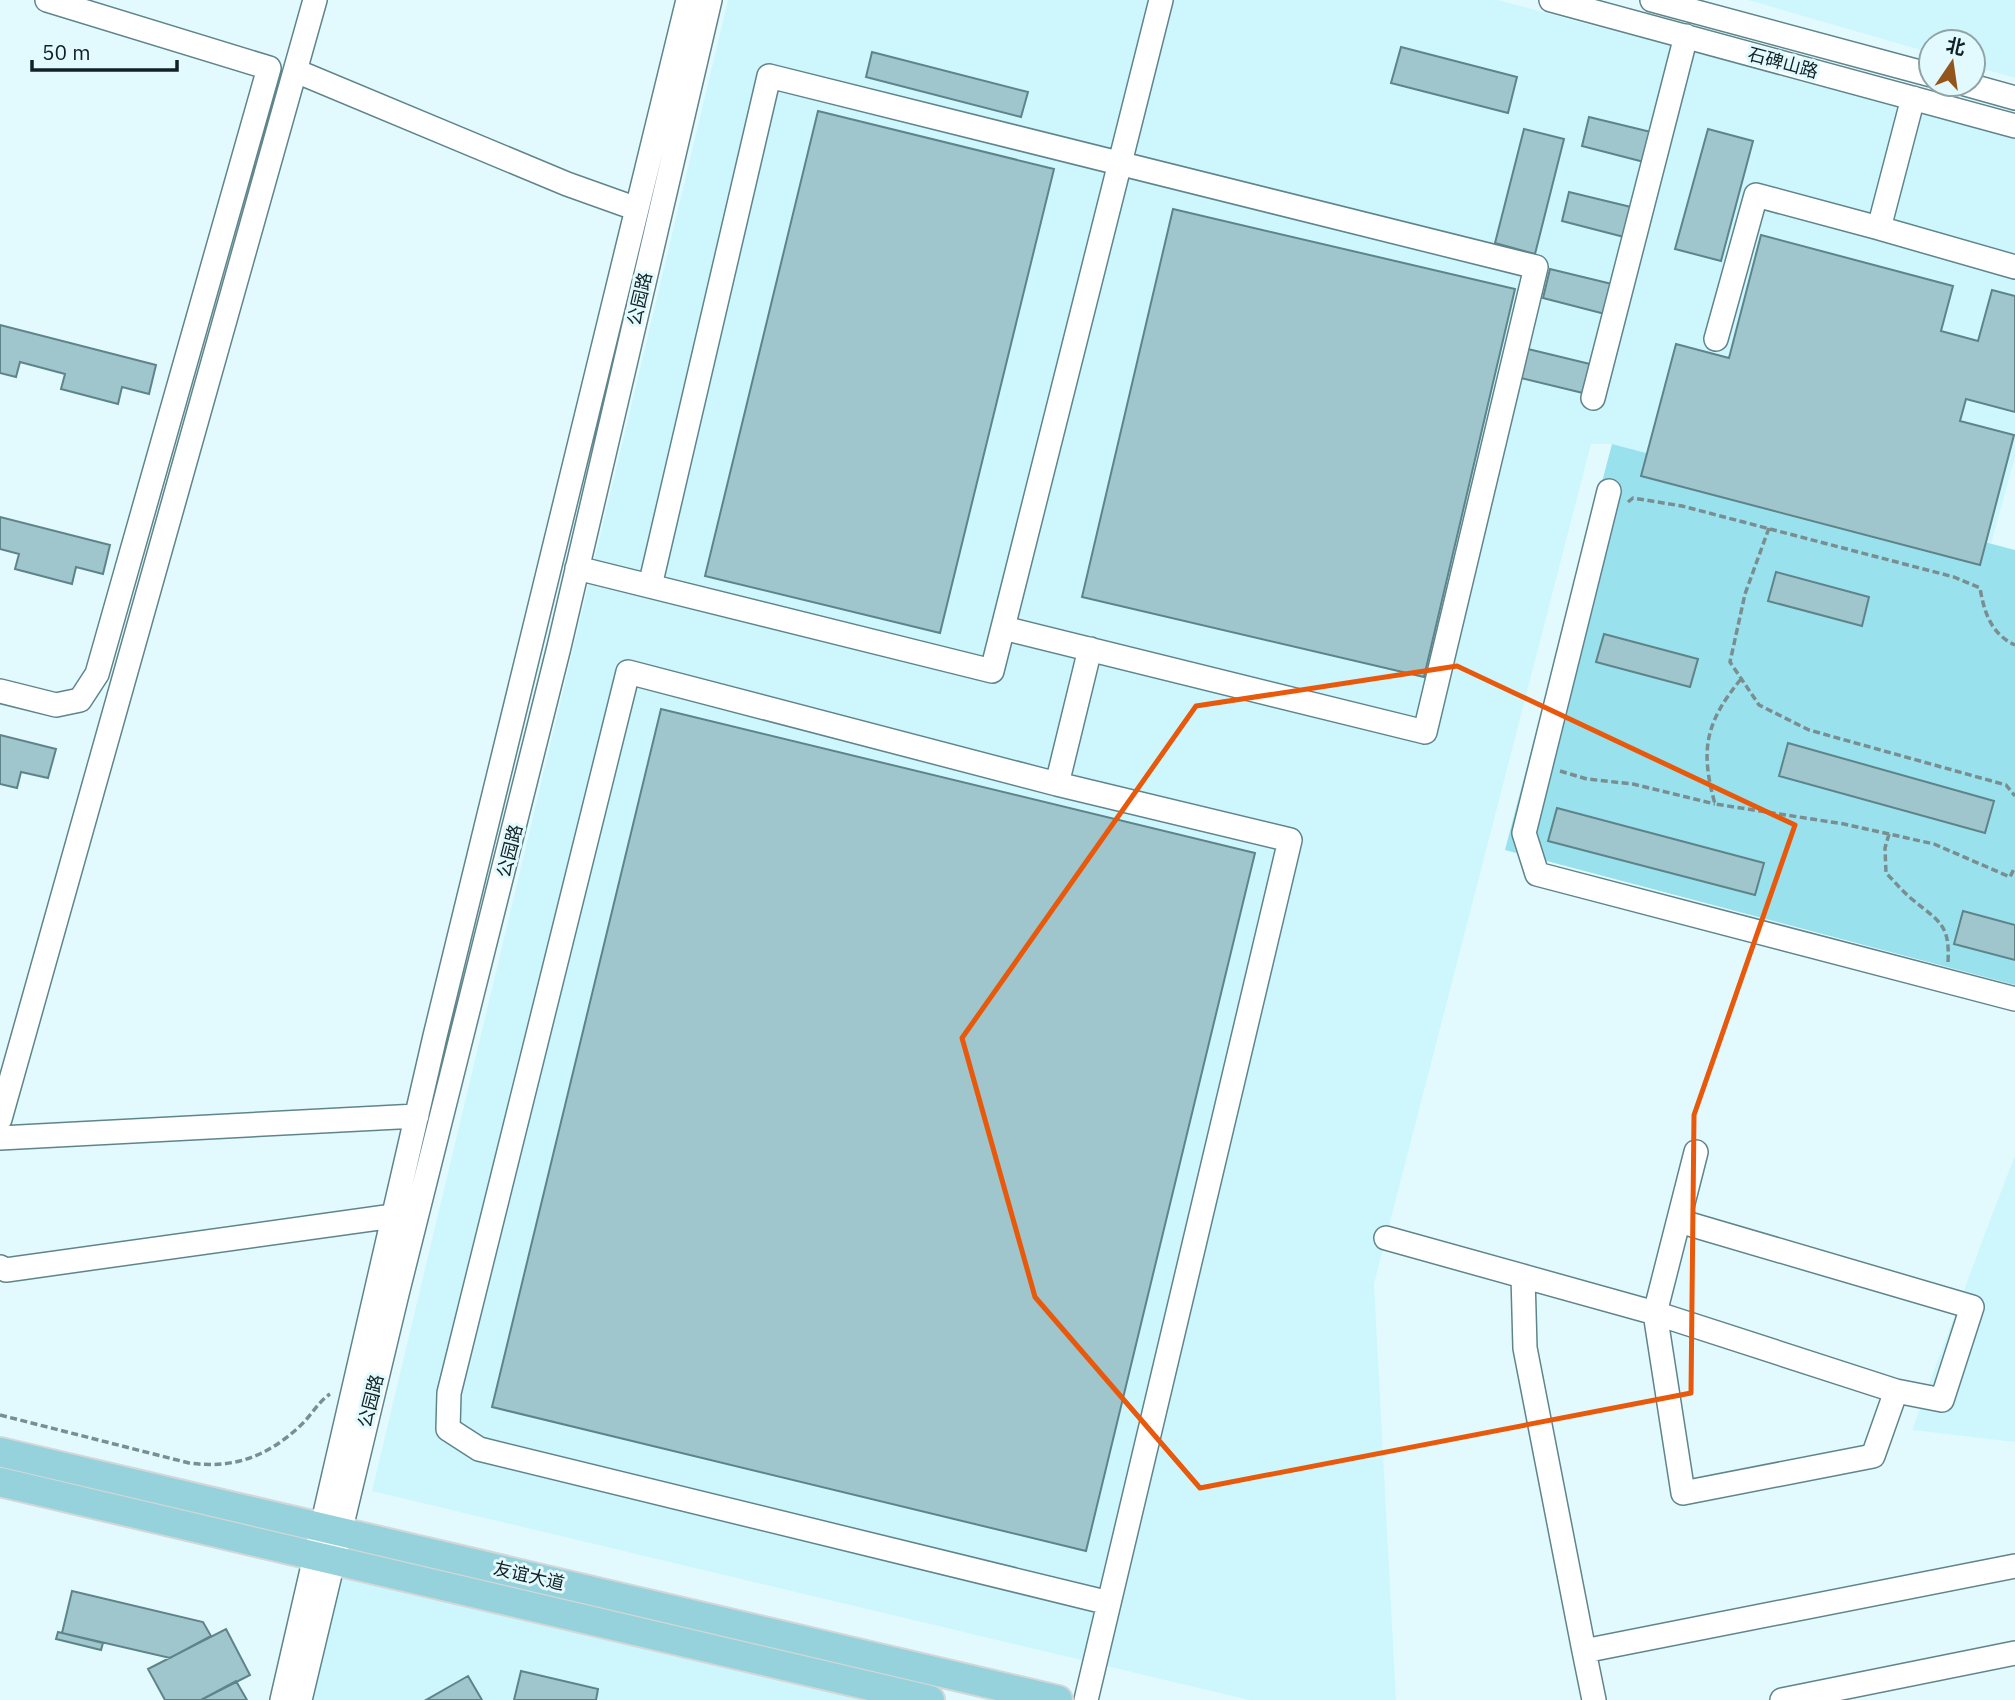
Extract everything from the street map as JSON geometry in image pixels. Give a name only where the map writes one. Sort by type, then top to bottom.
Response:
[{"type":"main road","name":"友谊大道","points":[[0,1452],[1058,1700]]},
{"type":"main road","name":"友谊大道","points":[[0,1482],[930,1700]]},
{"type":"street","points":[[0,691],[56,705],[80,700],[97,674],[269,68],[47,0]]},
{"type":"street","points":[[0,1119],[315,0]]},
{"type":"street","points":[[331,1530],[393,1216],[688,0]]},
{"type":"street","name":"公园路","points":[[300,1700],[324,1558],[499,895],[710,0]]},
{"type":"street","points":[[578,568],[992,671],[1161,0]]},
{"type":"street","name":"石碑山路","points":[[1551,0],[2015,125]]},
{"type":"street","points":[[1652,0],[1917,71]]},
{"type":"street","points":[[1593,398],[1686,37]]},
{"type":"street","points":[[296,71],[567,184],[637,209]]},
{"type":"street","points":[[650,586],[769,76],[1120,161],[1536,267],[1425,732],[1003,628]]},
{"type":"street","points":[[1987,90],[2015,97]]},
{"type":"street","points":[[1879,228],[1913,98]]},
{"type":"street","points":[[1716,339],[1756,195],[2015,267]]},
{"type":"street","points":[[1617,497],[1524,833],[1537,874],[2015,999]]},
{"type":"street","points":[[1057,784],[1090,649]]},
{"type":"street","points":[[1086,1700],[1290,840],[1057,784],[628,672],[449,1393],[449,1429],[479,1449],[1109,1603]]},
{"type":"street","points":[[0,1138],[417,1116]]},
{"type":"street","points":[[1696,1152],[1655,1313],[1683,1493],[1872,1456],[1896,1391]]},
{"type":"street","points":[[0,1267],[6,1270],[393,1216]]},
{"type":"street","points":[[1386,1238],[1655,1313],[1896,1391],[1942,1400],[1972,1307],[1679,1221]]},
{"type":"street","points":[[1523,1276],[1525,1348],[1594,1700]]},
{"type":"street","points":[[282,1700],[324,1558]]},
{"type":"street","points":[[1584,1651],[2015,1566]]},
{"type":"street","points":[[1782,1700],[2015,1653]]},
{"type":"path","points":[[1617,497],[1682,506],[1954,577],[1980,587],[1984,615],[2003,639],[2015,645]]},
{"type":"path","points":[[1769,528],[1745,594],[1730,662],[1759,705],[1809,730],[2006,785],[2015,796]]},
{"type":"path","points":[[1715,804],[1705,769],[1710,730],[1725,699],[1741,679]]},
{"type":"path","points":[[1552,767],[1565,775],[1633,784],[1715,804],[1934,844],[2013,877],[2015,867]]},
{"type":"path","points":[[1889,834],[1885,848],[1886,873],[1912,899],[1937,918],[1949,937],[1945,981]]},
{"type":"path","points":[[0,1415],[189,1463],[215,1467],[254,1457],[271,1448],[301,1426],[322,1400],[332,1393]]},
{"type":"highlighted area","points":[[1457,666],[1795,825],[1694,1115],[1691,1393],[1200,1488],[1035,1297],[962,1038],[1196,706]]},
{"type":"shaded area","points":[[728,0],[1498,0],[2015,138],[2015,457],[1991,544],[1612,444],[1591,444],[1374,1284],[1396,1700],[1249,1700],[372,1491]]},
{"type":"shaded area","points":[[1748,0],[2015,0],[2015,78],[1987,70],[1987,28],[1917,28],[1917,49]]},
{"type":"shaded area","points":[[1612,444],[2015,550],[2015,985],[1505,850]]},
{"type":"shaded area","points":[[2015,1155],[2015,1442],[1912,1430],[1986,1231]]},
{"type":"shaded area","points":[[333,1567],[903,1700],[305,1700]]},
{"type":"building","points":[[1401,47],[1517,77],[1508,113],[1391,83]]},
{"type":"building","points":[[872,52],[1028,92],[1021,117],[866,77]]},
{"type":"building","points":[[818,111],[1054,169],[940,633],[705,576]]},
{"type":"building","points":[[1589,117],[1651,132],[1644,162],[1582,146]]},
{"type":"building","points":[[1524,129],[1564,139],[1535,254],[1495,243]]},
{"type":"building","points":[[1708,129],[1753,141],[1721,261],[1675,249]]},
{"type":"building","points":[[1569,192],[1631,207],[1624,237],[1562,221]]},
{"type":"building","points":[[1173,209],[1515,289],[1424,677],[1082,597]]},
{"type":"building","points":[[1761,235],[1953,286],[1941,331],[1978,341],[1992,290],[2015,296],[2015,412],[1966,399],[1960,421],[2014,435],[1980,565],[1641,476],[1676,344],[1729,358]]},
{"type":"building","points":[[1550,269],[1612,284],[1605,314],[1543,298]]},
{"type":"building","points":[[0,325],[156,365],[149,394],[122,387],[118,404],[61,389],[65,374],[20,362],[16,377],[0,373]]},
{"type":"building","points":[[1528,349],[1590,364],[1583,393],[1521,378]]},
{"type":"building","points":[[0,517],[110,545],[103,574],[76,567],[72,584],[15,569],[19,554],[0,549]]},
{"type":"building","points":[[1776,572],[1869,597],[1862,626],[1768,601]]},
{"type":"building","points":[[1604,634],[1698,659],[1690,687],[1596,662]]},
{"type":"building","points":[[661,709],[1255,853],[1086,1551],[492,1407]]},
{"type":"building","points":[[0,735],[56,749],[48,778],[21,772],[17,788],[0,784]]},
{"type":"building","points":[[1788,743],[1994,801],[1985,833],[1779,776]]},
{"type":"building","points":[[1557,808],[1764,863],[1755,895],[1548,841]]},
{"type":"building","points":[[1963,911],[2015,925],[2015,960],[1954,944]]},
{"type":"building","points":[[72,1591],[203,1622],[211,1636],[170,1658],[62,1633]]},
{"type":"building","points":[[226,1629],[250,1675],[201,1700],[165,1700],[148,1669]]},
{"type":"building","points":[[58,1632],[103,1643],[101,1650],[56,1639]]},
{"type":"building","points":[[521,1671],[598,1689],[596,1700],[514,1700]]},
{"type":"building","points":[[468,1676],[482,1700],[426,1700]]},
{"type":"building","points":[[236,1681],[247,1700],[201,1700]]}]
